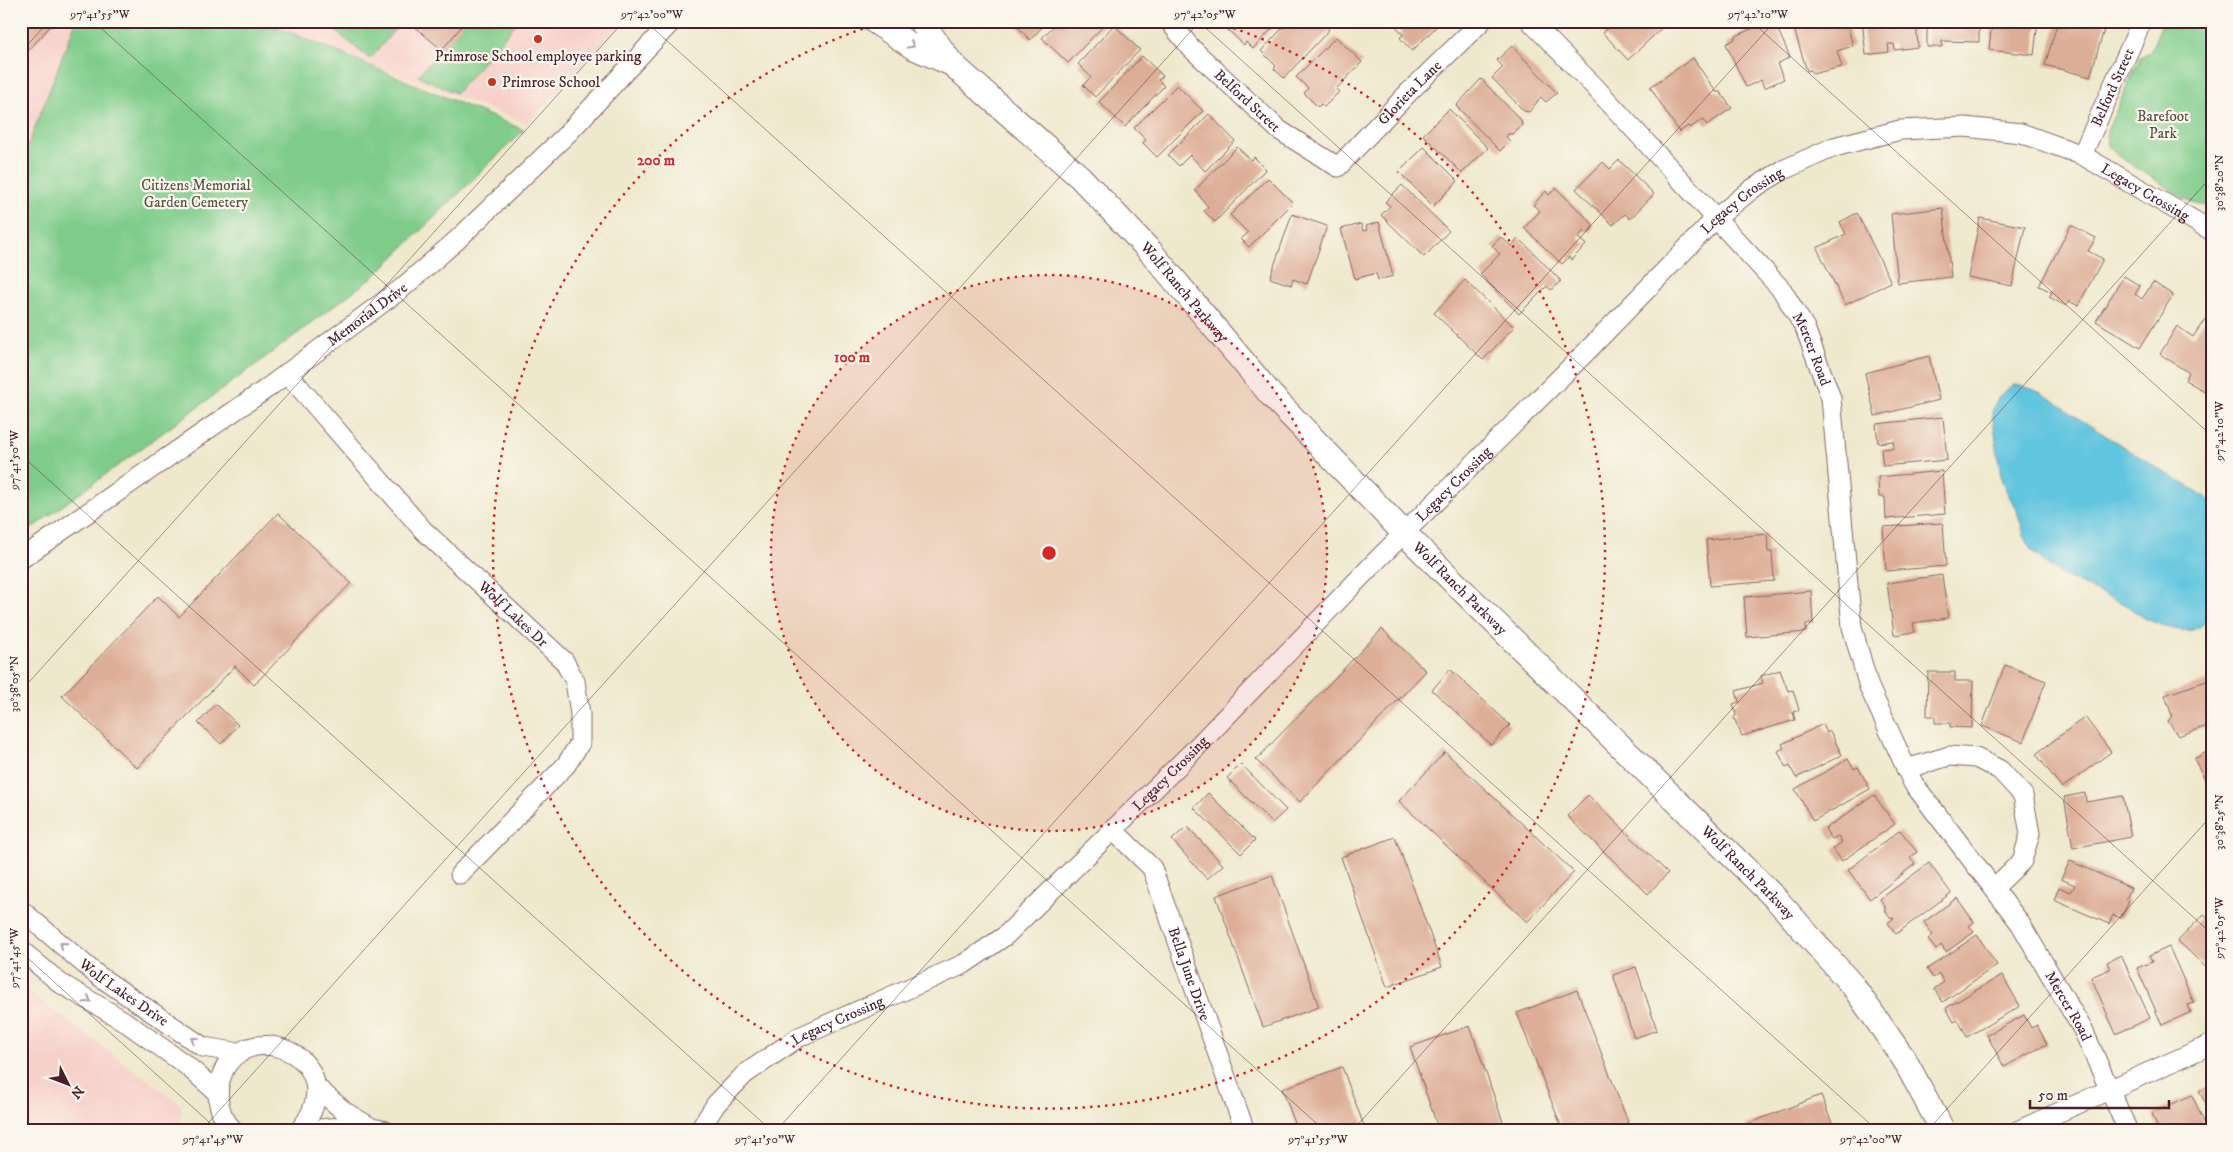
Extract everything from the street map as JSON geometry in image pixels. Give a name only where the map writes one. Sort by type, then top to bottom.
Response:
[{"type":"street","name":"Memorial Drive","points":[[21,559],[287,373],[401,288],[458,239],[567,134],[672,21]]},
{"type":"street","name":"Wolf Ranch Parkway","points":[[874,21],[914,47],[952,64]]},
{"type":"street","name":"Wolf Ranch Parkway","points":[[921,21],[952,64],[1080,177],[1151,252],[1271,396],[1404,533],[1777,900],[1853,986],[1904,1059],[1943,1131]]},
{"type":"street","name":"Belford Street","points":[[1170,21],[1191,48],[1278,130],[1338,167]]},
{"type":"street","name":"Glorieta Lane","points":[[1338,167],[1482,21]]},
{"type":"street","name":"Mercer Road","points":[[1530,21],[1594,86],[1782,290],[1805,328],[1831,398],[1852,627],[1868,687],[1913,783],[2020,923],[2083,1030],[2111,1089],[2128,1131]]},
{"type":"street","name":"Belford Street","points":[[2082,155],[2142,21]]},
{"type":"street","name":"Legacy Crossing","points":[[699,1131],[716,1104],[745,1074],[799,1037],[964,964],[1005,936],[1189,755],[1404,533],[1587,351],[1715,219],[1752,189],[1783,170],[1834,147],[1900,130],[1965,127],[2021,133],[2082,155],[2212,231]]},
{"type":"street","name":"Wolf Lakes Dr","points":[[287,373],[423,530],[564,661],[575,681],[580,714],[580,743],[566,765],[460,874]]},
{"type":"street","points":[[1906,769],[1949,756],[1976,758],[2000,770],[2023,794],[2030,834],[2022,861],[1994,888]]},
{"type":"street","name":"Bella June Drive","points":[[1112,829],[1152,868],[1245,1131]]},
{"type":"street","name":"Wolf Lakes Drive","points":[[21,910],[96,974],[203,1046],[240,1053]]},
{"type":"street","name":"Wolf Lakes Drive","points":[[21,950],[60,983],[124,1021],[186,1065],[218,1093]]},
{"type":"street","points":[[2017,1131],[2212,1044]]},
{"type":"street","points":[[230,1128],[220,1109],[218,1093],[220,1077],[228,1063],[240,1053],[255,1046],[272,1045],[288,1049],[301,1058],[311,1071],[316,1087],[315,1103],[310,1119],[299,1131]]},
{"type":"street","points":[[316,1087],[345,1112],[378,1129]]},
{"type":"street","points":[[304,1131],[333,1127],[378,1129]]},
{"type":"shaded area","points":[[21,21],[76,21],[21,164]]},
{"type":"shaded area","name":"Primrose School","points":[[262,21],[626,21],[527,123],[308,41]]},
{"type":"shaded area","points":[[21,986],[181,1105],[181,1131],[21,1131]]},
{"type":"green space","name":"Citizens Memorial Garden Cemetery","points":[[76,21],[263,21],[524,130],[374,276],[21,536],[21,164]]},
{"type":"green space","points":[[341,21],[402,21],[370,59],[334,30]]},
{"type":"green space","points":[[466,21],[518,21],[456,93],[418,76]]},
{"type":"green space","name":"Barefoot Park","points":[[2163,21],[2212,21],[2212,202],[2205,204],[2199,204],[2186,199],[2118,156],[2108,146],[2107,131],[2140,57],[2150,52]]},
{"type":"water","points":[[2013,385],[2023,386],[2043,394],[2206,497],[2212,504],[2211,605],[2208,617],[2201,626],[2192,630],[2180,630],[2166,627],[2142,617],[2130,607],[2060,574],[2031,550],[2017,511],[2002,482],[1992,412],[2000,396]]},
{"type":"building","points":[[21,21],[55,21],[29,50],[21,43]]},
{"type":"building","points":[[408,21],[466,21],[442,50]]},
{"type":"building","points":[[1020,21],[1048,21],[1030,40],[1016,25]]},
{"type":"building","points":[[1058,21],[1108,21],[1068,63],[1042,38]]},
{"type":"building","points":[[1228,21],[1279,21],[1253,49],[1246,42],[1244,45],[1224,26]]},
{"type":"building","points":[[1289,21],[1315,21],[1318,24],[1320,21],[1329,30],[1284,78],[1274,69],[1276,66],[1261,51]]},
{"type":"building","points":[[1391,21],[1442,21],[1412,51],[1400,38],[1403,34]]},
{"type":"building","points":[[1616,21],[1669,21],[1628,60],[1603,33]]},
{"type":"building","points":[[1768,21],[1774,21],[1790,57],[1777,64],[1784,79],[1764,88],[1761,80],[1746,87],[1726,44],[1735,39],[1734,37]]},
{"type":"building","points":[[1805,21],[1846,21],[1853,46],[1837,51],[1842,67],[1812,74],[1811,70],[1807,71],[1794,29],[1806,25]]},
{"type":"building","points":[[1862,21],[1916,21],[1918,47],[1895,50],[1894,44],[1888,44],[1889,52],[1866,55]]},
{"type":"building","points":[[1927,21],[1979,21],[1979,42],[1942,41],[1942,47],[1927,47]]},
{"type":"building","points":[[1992,21],[2038,21],[2034,55],[1989,50]]},
{"type":"building","points":[[2058,21],[2106,23],[2090,77],[2045,65]]},
{"type":"building","points":[[1114,25],[1140,50],[1095,97],[1083,85],[1091,77],[1078,64]]},
{"type":"building","points":[[1336,37],[1362,62],[1336,89],[1339,92],[1324,107],[1321,104],[1318,107],[1304,93],[1308,88],[1296,77]]},
{"type":"building","points":[[1512,46],[1557,93],[1546,102],[1541,97],[1529,112],[1524,111],[1492,78],[1503,67],[1497,60]]},
{"type":"building","points":[[1142,56],[1163,76],[1158,80],[1164,86],[1125,127],[1099,102]]},
{"type":"building","points":[[1693,58],[1716,92],[1720,92],[1732,108],[1707,125],[1703,119],[1690,128],[1688,126],[1679,132],[1650,87]]},
{"type":"building","points":[[1481,79],[1521,120],[1522,125],[1512,134],[1508,134],[1506,137],[1510,141],[1500,151],[1456,106]]},
{"type":"building","points":[[1177,85],[1203,111],[1157,157],[1143,143],[1146,140],[1134,128]]},
{"type":"building","points":[[1449,109],[1488,148],[1462,173],[1423,135]]},
{"type":"building","points":[[1209,114],[1235,141],[1205,171],[1190,155],[1179,166],[1168,155]]},
{"type":"building","points":[[1237,147],[1251,160],[1254,157],[1266,169],[1215,222],[1204,211],[1208,207],[1195,190]]},
{"type":"building","points":[[1424,147],[1458,181],[1433,206],[1399,172]]},
{"type":"building","points":[[1619,160],[1654,194],[1630,219],[1625,214],[1613,225],[1576,189],[1603,162],[1610,169]]},
{"type":"building","points":[[1268,178],[1293,203],[1249,247],[1241,239],[1248,233],[1230,215]]},
{"type":"building","points":[[1402,185],[1449,231],[1424,257],[1381,215],[1390,206],[1385,202]]},
{"type":"building","points":[[1556,188],[1593,226],[1590,232],[1584,231],[1578,237],[1586,245],[1571,260],[1569,257],[1562,264],[1524,228],[1540,211],[1533,205],[1546,191],[1549,195]]},
{"type":"building","points":[[1943,208],[1951,277],[1898,283],[1891,214]]},
{"type":"building","points":[[1857,213],[1891,282],[1845,305],[1817,248],[1846,234],[1840,222]]},
{"type":"building","points":[[1292,214],[1327,226],[1307,284],[1293,279],[1291,285],[1270,278]]},
{"type":"building","points":[[1980,218],[2025,227],[2012,286],[1968,277]]},
{"type":"building","points":[[1379,222],[1393,276],[1378,280],[1376,273],[1355,279],[1341,229],[1361,224],[1363,231],[1367,230],[1366,226]]},
{"type":"building","points":[[2071,225],[2096,238],[2088,251],[2103,259],[2078,306],[2069,301],[2066,306],[2049,297],[2052,292],[2039,286]]},
{"type":"building","points":[[1501,237],[1511,246],[1519,238],[1561,281],[1551,290],[1547,286],[1519,314],[1480,274],[1500,254],[1492,246]]},
{"type":"building","points":[[2124,276],[2140,286],[2135,294],[2142,299],[2153,282],[2173,295],[2140,348],[2096,321]]},
{"type":"building","points":[[1465,280],[1514,327],[1483,360],[1434,313]]},
{"type":"building","points":[[2205,319],[2212,323],[2212,389],[2209,388],[2206,392],[2185,380],[2189,373],[2160,354],[2177,326],[2193,337]]},
{"type":"building","points":[[1929,356],[1939,400],[1875,416],[1865,373]]},
{"type":"building","points":[[1943,417],[1947,460],[1883,466],[1881,449],[1894,448],[1893,441],[1878,443],[1876,424]]},
{"type":"building","points":[[1942,471],[1945,514],[1886,519],[1885,497],[1879,497],[1878,477]]},
{"type":"building","points":[[278,513],[351,583],[254,685],[235,666],[137,768],[62,696],[158,596],[179,617]]},
{"type":"building","points":[[1943,523],[1946,566],[1886,571],[1883,527]]},
{"type":"building","points":[[1767,534],[1768,552],[1772,552],[1774,581],[1710,586],[1706,540]]},
{"type":"building","points":[[1942,575],[1948,618],[1913,623],[1915,632],[1894,635],[1887,583]]},
{"type":"building","points":[[1811,591],[1813,624],[1806,624],[1806,632],[1747,637],[1744,597]]},
{"type":"building","points":[[1382,629],[1426,671],[1300,802],[1256,760]]},
{"type":"building","points":[[2005,665],[2046,681],[2023,742],[1982,726]]},
{"type":"building","points":[[1450,669],[1510,725],[1491,745],[1432,690]]},
{"type":"building","points":[[1780,670],[1788,691],[1793,690],[1799,710],[1793,712],[1795,720],[1742,736],[1734,718],[1736,715],[1733,704],[1739,702],[1736,691],[1763,683],[1761,676]]},
{"type":"building","points":[[1928,672],[1955,672],[1955,681],[1973,681],[1972,728],[1950,727],[1950,723],[1935,723],[1935,716],[1927,716]]},
{"type":"building","points":[[2212,679],[2212,733],[2210,734],[2207,726],[2178,736],[2168,721],[2172,716],[2165,695]]},
{"type":"building","points":[[216,704],[238,725],[221,744],[198,723]]},
{"type":"building","points":[[2085,717],[2111,752],[2062,788],[2036,754]]},
{"type":"building","points":[[1823,724],[1827,733],[1830,731],[1842,755],[1796,778],[1790,766],[1786,768],[1778,751],[1784,748],[1782,744]]},
{"type":"building","points":[[2212,749],[2212,792],[2194,759]]},
{"type":"building","points":[[1445,752],[1574,872],[1527,922],[1399,801]]},
{"type":"building","points":[[1848,759],[1854,769],[1858,767],[1870,789],[1813,821],[1795,789]]},
{"type":"building","points":[[1241,764],[1286,810],[1272,823],[1227,778]]},
{"type":"building","points":[[1208,793],[1255,840],[1241,854],[1194,808]]},
{"type":"building","points":[[2085,793],[2086,802],[2123,796],[2131,837],[2073,848],[2064,797]]},
{"type":"building","points":[[1588,795],[1668,873],[1648,894],[1567,816]]},
{"type":"building","points":[[1874,795],[1895,824],[1842,861],[1833,849],[1842,842],[1838,836],[1832,839],[1825,829]]},
{"type":"building","points":[[1187,826],[1223,865],[1207,879],[1172,840]]},
{"type":"building","points":[[1900,830],[1917,852],[1910,858],[1915,864],[1870,899],[1848,870]]},
{"type":"building","points":[[1395,837],[1442,967],[1387,987],[1341,857]]},
{"type":"building","points":[[2070,861],[2131,888],[2126,899],[2129,901],[2121,918],[2113,915],[2109,924],[2054,900],[2059,887],[2071,892],[2075,885],[2061,879]]},
{"type":"building","points":[[1929,863],[1951,893],[1896,934],[1888,923],[1894,918],[1890,917],[1880,899]]},
{"type":"building","points":[[1272,875],[1319,1007],[1263,1027],[1216,896]]},
{"type":"building","points":[[1957,898],[1974,922],[1969,926],[1974,932],[1946,952],[1941,945],[1936,950],[1928,939],[1933,935],[1924,922]]},
{"type":"building","points":[[2204,914],[2212,921],[2212,973],[2178,941]]},
{"type":"building","points":[[1977,935],[1997,965],[1943,1002],[1934,989],[1944,982],[1939,974],[1933,978],[1927,969]]},
{"type":"building","points":[[2169,947],[2194,1003],[2188,1005],[2191,1012],[2162,1025],[2137,968],[2152,962],[2149,956]]},
{"type":"building","points":[[2121,955],[2150,1018],[2116,1034],[2091,977],[2110,969],[2107,962]]},
{"type":"building","points":[[1636,967],[1657,1030],[1634,1038],[1613,975]]},
{"type":"building","points":[[2002,975],[2020,1006],[1967,1037],[1958,1020],[1954,1022],[1946,1008]]},
{"type":"building","points":[[1577,990],[1628,1122],[1606,1131],[1563,1131],[1517,1013]]},
{"type":"building","points":[[2024,1015],[2031,1028],[2037,1025],[2047,1044],[2004,1067],[1987,1035]]},
{"type":"building","points":[[1470,1026],[1506,1131],[1439,1131],[1410,1047]]},
{"type":"building","points":[[1342,1067],[1366,1131],[1298,1131],[1282,1089]]},
{"type":"building","points":[[2212,1085],[2212,1116],[2199,1091]]},
{"type":"building","points":[[1821,1095],[1835,1131],[1747,1131],[1745,1125]]},
{"type":"building","points":[[2192,1095],[2208,1131],[2159,1131],[2152,1113]]},
{"type":"building","points":[[21,1123],[30,1131],[21,1131]]},
{"type":"place","name":"Primrose School employee parking","points":[[538,39]]},
{"type":"place","name":"Primrose School","points":[[492,82]]}]
